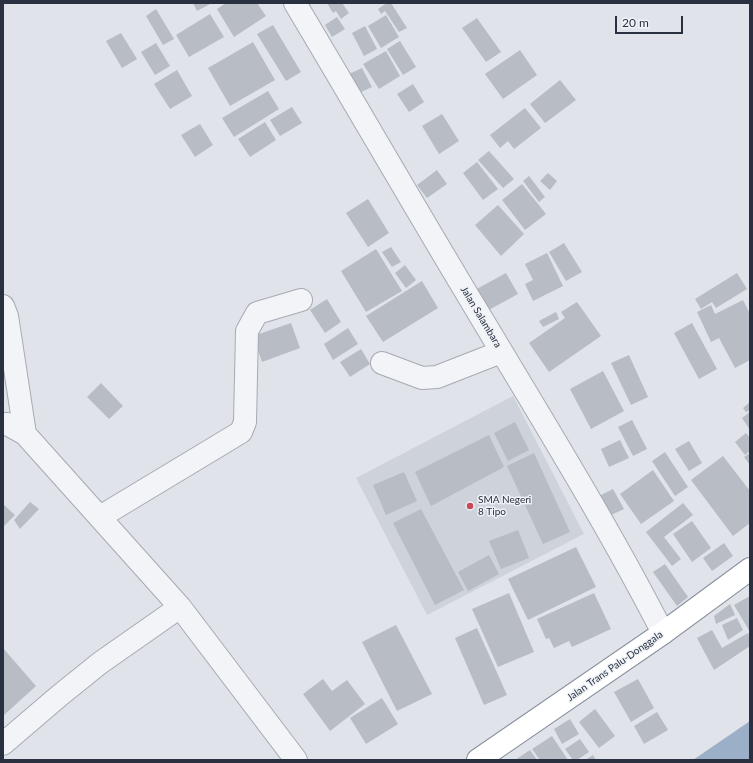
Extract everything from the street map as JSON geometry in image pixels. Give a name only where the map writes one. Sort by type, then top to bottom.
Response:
[{"type":"highway","name":"Jalan Trans Palu-Donggala","points":[[478,760],[663,633],[750,569]]},
{"type":"street","name":"Jalan Salambara","points":[[295,3],[606,527],[636,580],[663,633]]},
{"type":"street","points":[[100,517],[241,432],[245,422],[247,331],[257,313],[301,300]]},
{"type":"street","points":[[3,306],[7,316],[25,434]]},
{"type":"street","points":[[382,363],[422,378],[437,377],[502,352]]},
{"type":"street","points":[[3,424],[7,424],[25,434],[180,607],[296,760]]},
{"type":"street","points":[[3,744],[100,663],[180,607]]},
{"type":"shaded area","name":"SMA Negeri 8 Tipo","points":[[513,396],[584,534],[427,615],[356,478]]},
{"type":"water","points":[[750,721],[750,760],[693,760]]},
{"type":"building","points":[[193,3],[212,3],[197,11]]},
{"type":"building","points":[[226,3],[257,3],[266,16],[234,37],[217,9]]},
{"type":"building","points":[[327,3],[342,3],[349,13],[341,19],[336,11],[333,13]]},
{"type":"building","points":[[387,3],[391,3],[407,28],[399,32],[385,11],[381,14],[378,9]]},
{"type":"building","points":[[156,9],[174,39],[163,45],[146,16]]},
{"type":"building","points":[[210,14],[224,37],[189,57],[176,35]]},
{"type":"building","points":[[386,15],[399,37],[381,48],[368,26]]},
{"type":"building","points":[[337,17],[345,29],[332,37],[325,25]]},
{"type":"building","points":[[477,18],[501,52],[486,62],[462,28]]},
{"type":"building","points":[[273,25],[301,72],[286,81],[257,34]]},
{"type":"building","points":[[365,26],[377,49],[364,56],[352,33]]},
{"type":"building","points":[[121,33],[137,59],[122,68],[106,41]]},
{"type":"building","points":[[400,41],[416,67],[403,75],[387,49]]},
{"type":"building","points":[[253,42],[275,80],[230,106],[208,68]]},
{"type":"building","points":[[156,43],[170,66],[155,75],[141,52]]},
{"type":"building","points":[[520,50],[537,75],[503,99],[485,74]]},
{"type":"building","points":[[386,51],[400,76],[379,89],[363,64]]},
{"type":"building","points":[[362,68],[372,87],[359,93],[349,74]]},
{"type":"building","points":[[177,70],[192,96],[170,109],[154,84]]},
{"type":"building","points":[[560,80],[576,100],[545,123],[530,104]]},
{"type":"building","points":[[413,84],[424,102],[409,112],[397,94]]},
{"type":"building","points":[[268,91],[279,109],[234,137],[222,118]]},
{"type":"building","points":[[292,107],[302,123],[280,136],[270,120]]},
{"type":"building","points":[[525,108],[541,128],[514,149],[508,141],[500,148],[490,135]]},
{"type":"building","points":[[442,114],[459,141],[439,154],[422,126]]},
{"type":"building","points":[[265,122],[276,140],[250,157],[238,139]]},
{"type":"building","points":[[200,124],[213,145],[195,157],[181,135]]},
{"type":"building","points":[[489,151],[514,179],[503,188],[478,160]]},
{"type":"building","points":[[477,162],[498,189],[483,200],[463,173]]},
{"type":"building","points":[[437,170],[447,184],[427,198],[417,185]]},
{"type":"building","points":[[548,173],[557,181],[550,190],[540,181]]},
{"type":"building","points":[[529,176],[545,197],[539,202],[523,181]]},
{"type":"building","points":[[522,184],[546,214],[525,230],[502,200]]},
{"type":"building","points":[[368,199],[389,233],[368,247],[346,213]]},
{"type":"building","points":[[498,205],[524,234],[501,256],[475,225]]},
{"type":"building","points":[[564,243],[582,272],[566,281],[549,252]]},
{"type":"building","points":[[391,247],[401,262],[392,267],[382,252]]},
{"type":"building","points":[[376,249],[402,291],[366,312],[341,271]]},
{"type":"building","points":[[547,253],[563,286],[533,301],[525,284],[533,280],[525,264]]},
{"type":"building","points":[[405,265],[416,280],[406,288],[395,273]]},
{"type":"building","points":[[506,273],[518,294],[485,312],[473,291]]},
{"type":"building","points":[[737,273],[747,289],[716,308],[712,302],[701,309],[695,299]]},
{"type":"building","points":[[422,281],[438,308],[383,342],[366,316]]},
{"type":"building","points":[[327,299],[341,322],[325,333],[310,310]]},
{"type":"building","points":[[743,300],[750,314],[750,360],[735,368],[719,338],[711,342],[697,312],[711,305],[715,314]]},
{"type":"building","points":[[577,302],[601,336],[549,372],[529,343],[565,318],[561,312]]},
{"type":"building","points":[[556,312],[559,319],[543,327],[539,321]]},
{"type":"building","points":[[291,323],[300,348],[262,362],[253,336]]},
{"type":"building","points":[[692,323],[717,369],[699,379],[674,333]]},
{"type":"building","points":[[348,328],[358,344],[333,360],[324,344]]},
{"type":"building","points":[[361,349],[370,364],[350,377],[340,362]]},
{"type":"building","points":[[629,355],[648,397],[631,405],[611,363]]},
{"type":"building","points":[[603,371],[624,411],[591,429],[570,389]]},
{"type":"building","points":[[101,383],[123,406],[109,419],[87,397]]},
{"type":"building","points":[[750,402],[750,410],[746,412],[743,408]]},
{"type":"building","points":[[750,412],[750,430],[742,418]]},
{"type":"building","points":[[632,420],[647,449],[633,456],[618,427]]},
{"type":"building","points":[[515,422],[529,450],[508,461],[494,433]]},
{"type":"building","points":[[746,433],[750,438],[750,451],[745,455],[735,442]]},
{"type":"building","points":[[489,435],[504,467],[431,506],[415,472]]},
{"type":"building","points":[[620,440],[629,458],[609,467],[601,449]]},
{"type":"building","points":[[689,441],[702,463],[689,471],[675,449]]},
{"type":"building","points":[[665,452],[688,487],[675,496],[652,461]]},
{"type":"building","points":[[534,453],[570,532],[543,544],[507,466]]},
{"type":"building","points":[[750,453],[750,465],[744,457]]},
{"type":"building","points":[[723,456],[750,491],[750,523],[733,536],[691,480]]},
{"type":"building","points":[[653,470],[674,501],[641,524],[620,494]]},
{"type":"building","points":[[404,472],[417,501],[386,515],[373,485]]},
{"type":"building","points":[[613,489],[624,509],[609,516],[599,496]]},
{"type":"building","points":[[30,502],[39,509],[20,529],[14,520]]},
{"type":"building","points":[[683,503],[693,515],[664,537],[681,559],[672,566],[646,532]]},
{"type":"building","points":[[3,504],[15,515],[3,527]]},
{"type":"building","points":[[421,509],[464,590],[435,605],[393,523]]},
{"type":"building","points":[[692,521],[711,548],[692,562],[673,534]]},
{"type":"building","points":[[518,530],[529,558],[501,569],[489,541]]},
{"type":"building","points":[[724,543],[733,556],[712,571],[703,558]]},
{"type":"building","points":[[576,547],[596,587],[528,620],[508,579]]},
{"type":"building","points":[[489,555],[499,574],[468,591],[458,572]]},
{"type":"building","points":[[665,564],[688,597],[677,606],[653,572]]},
{"type":"building","points":[[509,593],[534,652],[498,667],[472,609]]},
{"type":"building","points":[[594,593],[611,629],[572,647],[569,641],[554,648],[549,638],[546,639],[537,619]]},
{"type":"building","points":[[750,596],[750,632],[734,605]]},
{"type":"building","points":[[730,604],[735,615],[716,624],[714,616]]},
{"type":"building","points":[[737,618],[743,630],[728,640],[722,625]]},
{"type":"building","points":[[396,625],[432,694],[397,711],[362,642]]},
{"type":"building","points":[[477,628],[507,695],[484,705],[455,638]]},
{"type":"building","points":[[712,630],[722,648],[748,633],[750,637],[750,646],[714,670],[697,638]]},
{"type":"building","points":[[3,648],[36,686],[3,716]]},
{"type":"building","points":[[323,679],[332,691],[347,680],[365,704],[330,731],[303,694]]},
{"type":"building","points":[[638,679],[654,708],[631,722],[614,692]]},
{"type":"building","points":[[382,698],[398,724],[366,744],[350,718]]},
{"type":"building","points":[[595,709],[615,736],[599,748],[579,722]]},
{"type":"building","points":[[657,712],[668,730],[644,744],[634,726]]},
{"type":"building","points":[[570,719],[579,734],[562,744],[554,729]]},
{"type":"building","points":[[552,736],[568,760],[540,760],[532,749]]},
{"type":"building","points":[[580,739],[589,752],[577,760],[573,760],[565,749]]},
{"type":"building","points":[[530,750],[537,760],[515,760]]},
{"type":"building","points":[[593,755],[596,760],[585,760]]},
{"type":"place","name":"SMA Negeri 8 Tipo","points":[[470,506]]}]
